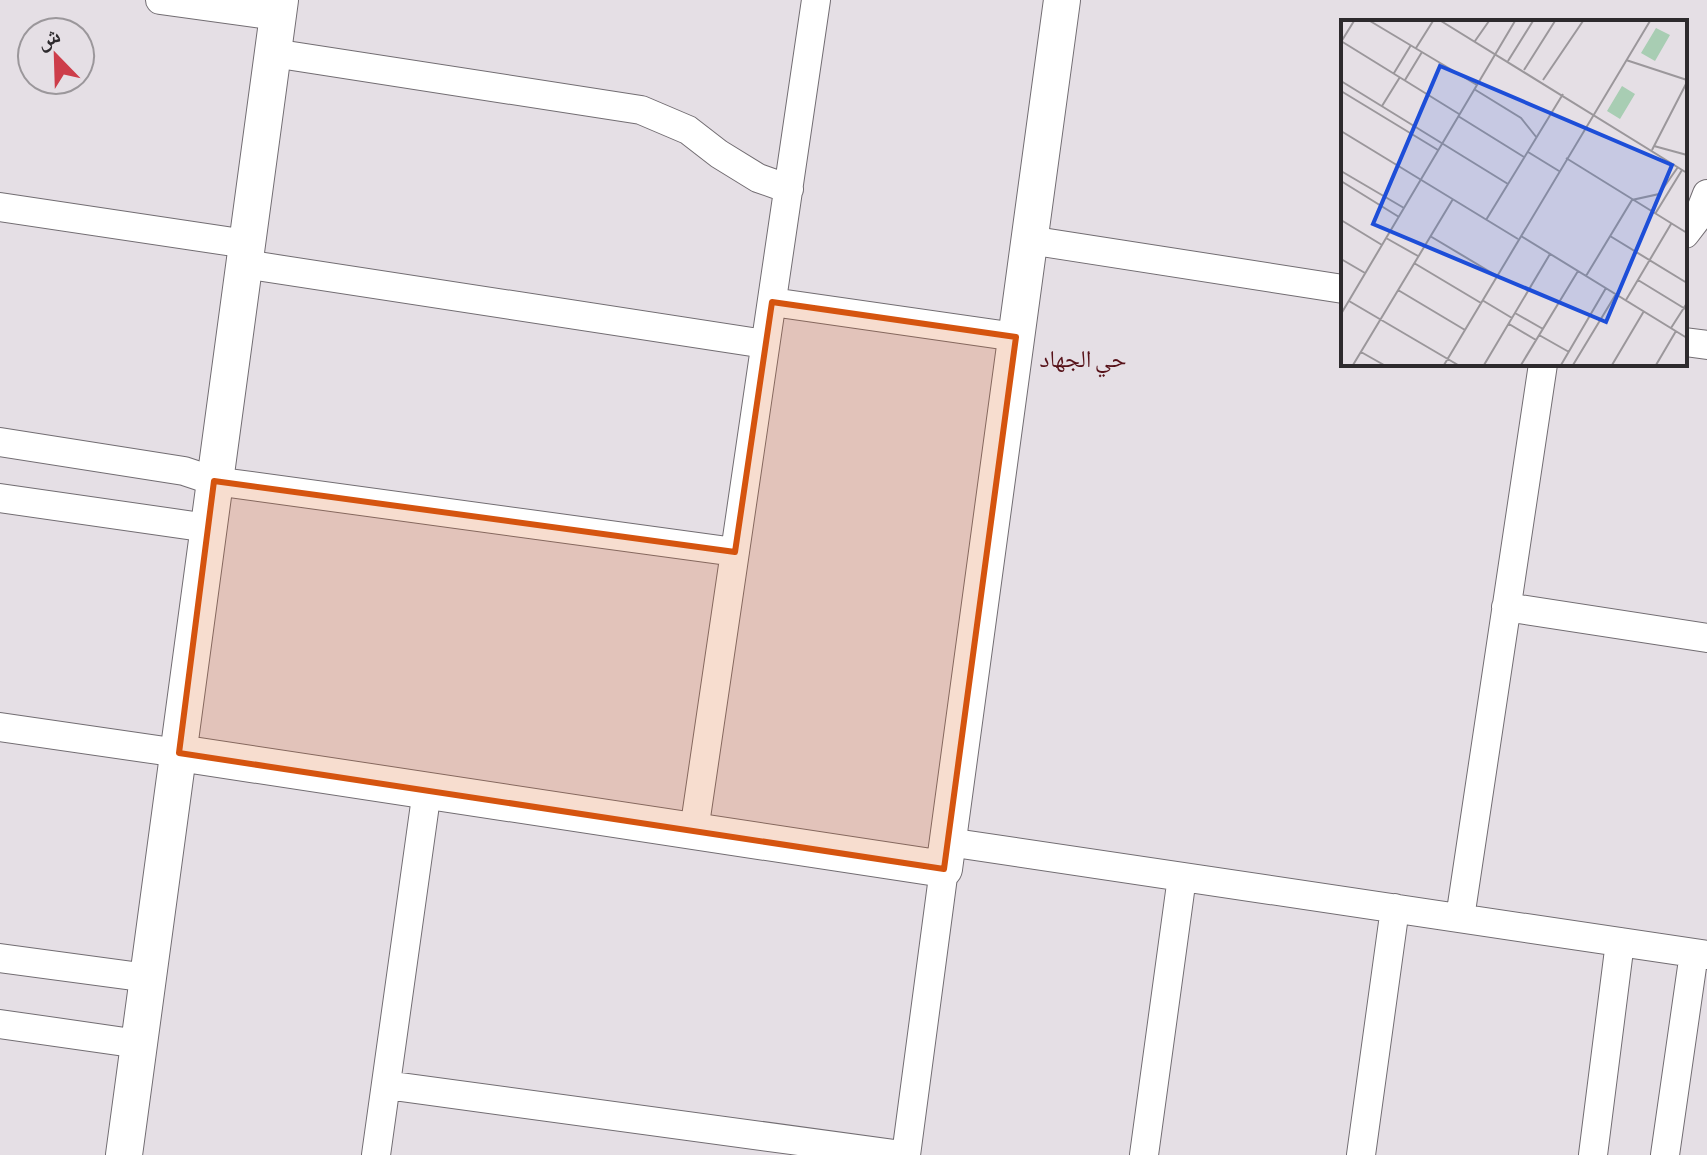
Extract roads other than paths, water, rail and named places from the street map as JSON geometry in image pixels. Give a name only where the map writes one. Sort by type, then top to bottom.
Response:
[{"type":"street","points":[[124,1155],[278,8],[160,0]]},
{"type":"street","points":[[694,831],[816,0]]},
{"type":"street","points":[[386,1085],[904,1155],[1062,0]]},
{"type":"street","points":[[273,53],[641,110],[688,130],[758,178],[789,189]]},
{"type":"street","points":[[1687,231],[1698,217],[1707,194]]},
{"type":"street","points":[[0,207],[246,254],[765,344]]},
{"type":"street","points":[[1029,240],[1341,289]]},
{"type":"street","points":[[772,302],[1016,337]]},
{"type":"street","points":[[1687,342],[1707,345]]},
{"type":"street","points":[[1460,918],[1543,366]]},
{"type":"street","points":[[0,442],[184,471],[214,481],[735,552]]},
{"type":"street","points":[[0,498],[208,528]]},
{"type":"street","points":[[1506,607],[1707,638]]},
{"type":"street","points":[[0,727],[694,831],[1182,877],[1700,954],[1665,1155]]},
{"type":"street","points":[[376,1155],[427,790]]},
{"type":"street","points":[[1144,1155],[1182,877]]},
{"type":"street","points":[[1361,1155],[1395,908]]},
{"type":"street","points":[[1593,1155],[1620,942]]},
{"type":"street","points":[[0,958],[148,978]]},
{"type":"street","points":[[0,1024],[139,1044]]},
{"type":"district","name":"حي الجهاد","points":[[1083,359]]}]
